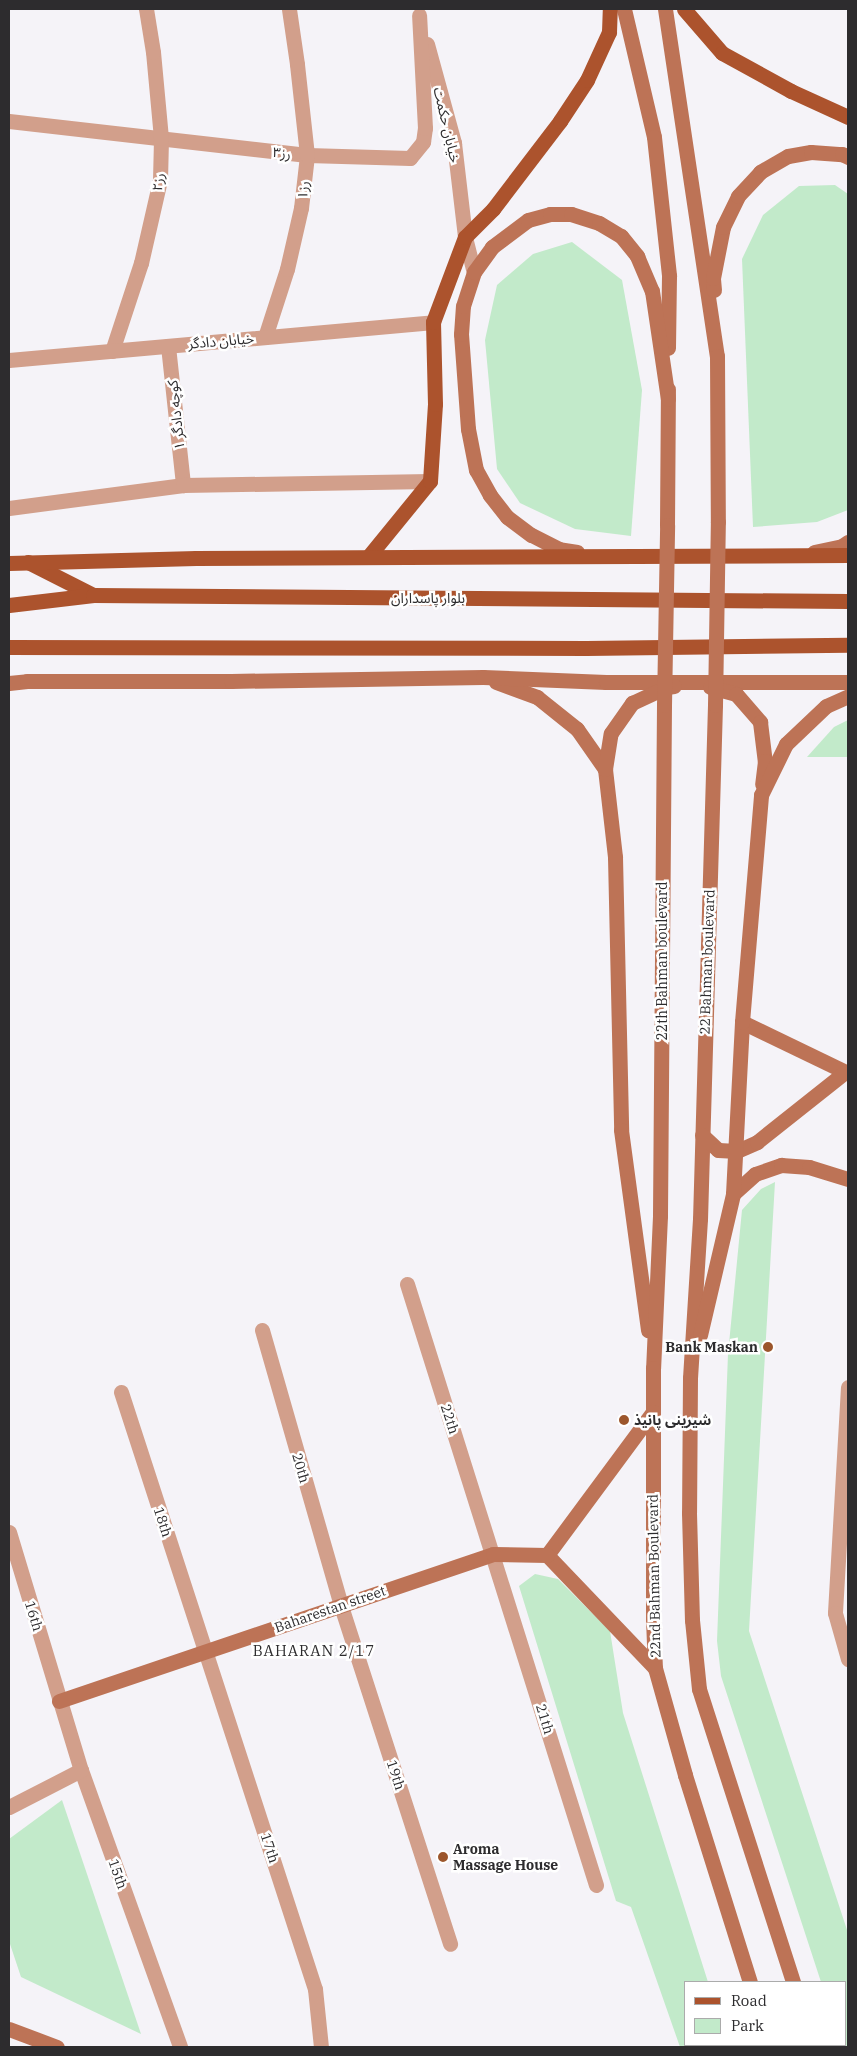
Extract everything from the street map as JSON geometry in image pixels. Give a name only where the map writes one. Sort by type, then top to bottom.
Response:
[{"type":"main road","points":[[368,557],[430,481],[435,404],[433,322],[465,237],[493,209],[560,122],[581,88],[610,32],[610,9]]},
{"type":"main road","points":[[624,9],[654,137],[668,276],[668,399]]},
{"type":"main road","points":[[665,9],[717,356]]},
{"type":"main road","points":[[684,9],[722,53],[791,92],[848,117]]},
{"type":"main road","points":[[717,356],[713,278],[723,227],[738,196],[760,172],[788,156],[811,152],[842,154],[848,157]]},
{"type":"main road","points":[[608,557],[558,550],[530,535],[507,517],[490,495],[476,470],[468,429],[461,334],[463,306],[474,272],[492,247],[528,220],[550,214],[571,214],[599,223],[621,236],[637,256],[652,291],[668,399]]},
{"type":"main road","name":"22 Bahman boulevard","points":[[702,1135],[715,705],[718,522],[717,356]]},
{"type":"main road","name":"22th Bahman boulevard","points":[[653,1368],[660,1216],[668,399]]},
{"type":"main road","points":[[798,556],[842,546],[848,542]]},
{"type":"main road","points":[[9,563],[26,561],[368,557],[848,556]]},
{"type":"main road","points":[[26,561],[93,595]]},
{"type":"main road","name":"بلوار پاسداران","points":[[9,605],[93,595],[848,601]]},
{"type":"main road","points":[[9,647],[586,648],[848,645]]},
{"type":"main road","points":[[483,677],[536,697],[577,729],[604,768]]},
{"type":"main road","points":[[9,683],[28,681],[231,681],[483,677],[606,682],[848,682]]},
{"type":"main road","points":[[653,1368],[621,1130],[615,857],[604,768],[611,733],[632,703],[667,687],[701,685],[736,694],[760,722],[765,761],[742,1022],[737,1150],[733,1194],[690,1378]]},
{"type":"main road","points":[[761,795],[786,744],[826,706],[848,696]]},
{"type":"main road","points":[[702,1135],[718,1150],[737,1150],[756,1142],[847,1072],[742,1022]]},
{"type":"main road","points":[[702,1135],[700,1219],[690,1378],[689,1513],[692,1620],[699,1689],[793,1981]]},
{"type":"main road","points":[[733,1194],[755,1174],[781,1165],[809,1167],[848,1179]]},
{"type":"main road","name":"22nd Bahman Boulevard","points":[[653,1368],[653,1619],[655,1668],[685,1774],[750,1981]]},
{"type":"main road","points":[[653,1412],[548,1554],[655,1668]]},
{"type":"main road","name":"Baharestan street","points":[[59,1701],[493,1554],[548,1554]]},
{"type":"main road","points":[[9,2029],[57,2047]]},
{"type":"street","name":"رز۲","points":[[112,351],[146,244],[160,180],[161,138],[153,52],[146,9]]},
{"type":"street","name":"رز۱","points":[[265,337],[287,269],[297,225],[307,156],[289,9]]},
{"type":"street","name":"رز۳","points":[[9,121],[307,156],[410,158],[423,142],[425,128],[418,12]]},
{"type":"street","name":"خیابان حکمت","points":[[418,12],[454,143],[465,237],[474,272]]},
{"type":"street","name":"خیابان دادگر","points":[[9,360],[433,322]]},
{"type":"street","name":"کوچه دادگر ۱","points":[[168,346],[183,485]]},
{"type":"street","points":[[9,508],[183,485],[430,481]]},
{"type":"street","name":"22th","points":[[407,1284],[493,1554]]},
{"type":"street","name":"20th","points":[[262,1330],[341,1606]]},
{"type":"street","points":[[842,1580],[848,1387]]},
{"type":"street","name":"18th","points":[[121,1392],[206,1652]]},
{"type":"street","name":"16th","points":[[9,1532],[59,1701]]},
{"type":"street","points":[[848,1544],[836,1613],[848,1659]]},
{"type":"street","name":"21th","points":[[493,1554],[596,1885]]},
{"type":"street","name":"19th","points":[[341,1606],[450,1944]]},
{"type":"street","name":"17th","points":[[206,1652],[315,1989],[321,2047]]},
{"type":"street","name":"15th","points":[[59,1701],[81,1770],[180,2047]]},
{"type":"street","points":[[9,1807],[81,1770]]},
{"type":"green space","points":[[835,185],[848,194],[848,510],[817,522],[753,527],[742,259],[763,215],[799,186]]},
{"type":"green space","points":[[572,242],[622,280],[642,390],[631,536],[575,529],[520,503],[497,469],[485,340],[497,285],[533,254]]},
{"type":"green space","points":[[848,720],[848,757],[807,757],[834,727]]},
{"type":"green space","points":[[775,1182],[749,1631],[848,1933],[848,2047],[840,2046],[847,2046],[847,1981],[821,1981],[721,1676],[717,1641],[728,1354],[742,1210],[761,1189]]},
{"type":"green space","points":[[535,1574],[558,1579],[610,1631],[623,1713],[708,1981],[684,1981],[684,2046],[729,2047],[680,2047],[631,1907],[616,1901],[519,1586]]},
{"type":"green space","points":[[62,1800],[141,2034],[21,1977],[9,1941],[9,1839]]},
{"type":"place","name":"Bank Maskan","points":[[768,1347]]},
{"type":"place","name":"شیرینی پانیذ","points":[[624,1420]]},
{"type":"place","name":"Aroma Massage House","points":[[443,1857]]},
{"type":"district","name":"BAHARAN 2/17","points":[[314,1651]]}]
